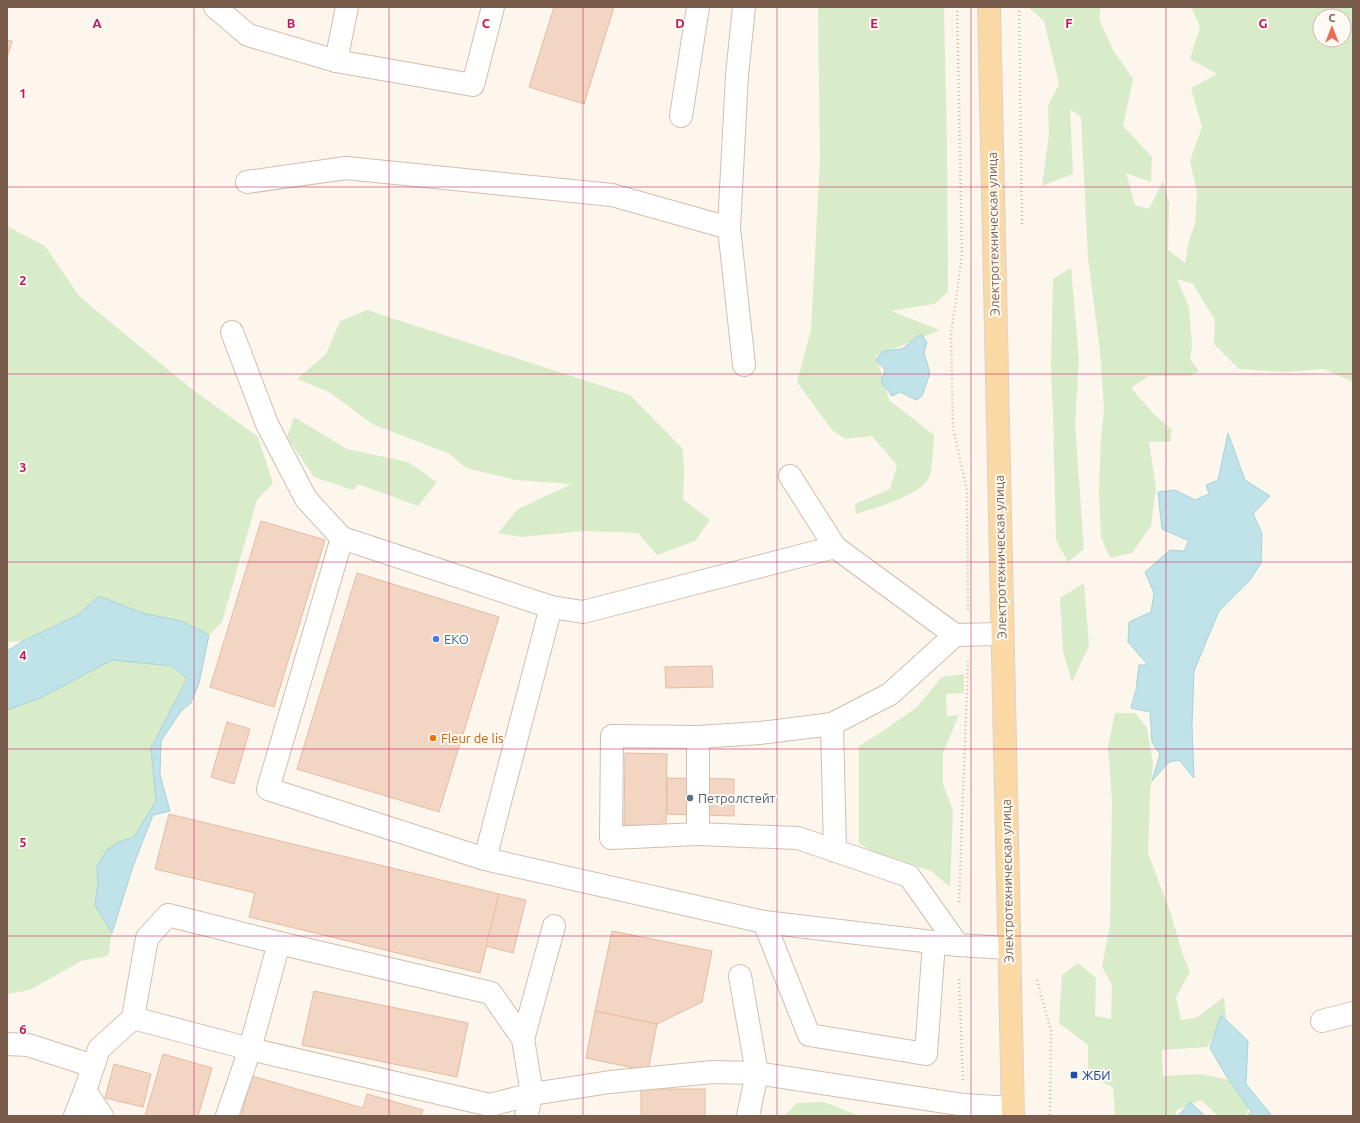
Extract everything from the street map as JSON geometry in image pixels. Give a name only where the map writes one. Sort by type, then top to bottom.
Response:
[{"type":"main road","name":"Электротехническая улица","points":[[989,7],[1011,1113]]},
{"type":"lane","points":[[215,7],[248,35],[336,62],[473,85],[493,7]]},
{"type":"lane","points":[[336,62],[347,7]]},
{"type":"lane","points":[[681,116],[698,7]]},
{"type":"lane","points":[[744,7],[737,75],[729,228],[744,365]]},
{"type":"lane","points":[[247,182],[346,168],[612,195],[729,228]]},
{"type":"lane","points":[[232,332],[267,424],[306,499],[342,538],[550,607],[583,612],[835,548]]},
{"type":"lane","points":[[790,476],[835,548],[962,635],[1001,634]]},
{"type":"lane","points":[[342,538],[268,789],[485,859],[764,922],[958,945],[1008,948]]},
{"type":"lane","points":[[485,859],[550,607]]},
{"type":"lane","points":[[958,945],[909,876],[798,838],[698,834],[611,838],[612,736],[698,736],[760,733],[832,724],[890,694],[962,635]]},
{"type":"lane","points":[[832,724],[835,851]]},
{"type":"lane","points":[[698,736],[698,834]]},
{"type":"lane","points":[[75,1116],[99,1050],[133,1018],[147,938],[168,915],[279,943],[492,993],[523,1039]]},
{"type":"lane","points":[[764,922],[809,1035],[926,1054],[934,942]]},
{"type":"lane","points":[[526,1116],[532,1094],[523,1039],[554,926]]},
{"type":"lane","points":[[227,1116],[250,1049],[279,943]]},
{"type":"lane","points":[[740,976],[757,1073],[748,1116]]},
{"type":"lane","points":[[1322,1021],[1353,1014]]},
{"type":"lane","points":[[133,1018],[250,1049],[490,1105],[532,1094],[610,1082],[714,1072],[757,1073],[1011,1113]]},
{"type":"lane","points":[[7,1044],[28,1045],[93,1066]]},
{"type":"lane","points":[[85,1091],[102,1116]]},
{"type":"path","points":[[957,7],[962,255],[951,335],[953,428],[967,491],[962,635],[959,905]]},
{"type":"path","points":[[1019,7],[1022,231]]},
{"type":"path","points":[[958,945],[964,1105]]},
{"type":"path","points":[[1037,978],[1051,1031],[1050,1116]]},
{"type":"green space","points":[[818,7],[944,7],[948,292],[934,304],[891,311],[940,330],[876,356],[889,400],[934,435],[931,471],[926,482],[909,495],[856,514],[855,504],[890,489],[897,465],[872,436],[845,439],[832,430],[797,382],[811,330],[820,160]]},
{"type":"green space","points":[[1028,7],[1101,7],[1099,19],[1113,50],[1133,79],[1123,126],[1152,157],[1151,182],[1126,173],[1135,205],[1149,209],[1163,181],[1169,203],[1168,250],[1185,263],[1189,241],[1195,224],[1197,193],[1190,161],[1202,127],[1191,88],[1217,74],[1190,59],[1200,27],[1191,7],[1353,7],[1353,382],[1324,369],[1285,372],[1239,369],[1214,344],[1215,320],[1193,284],[1177,279],[1189,307],[1192,345],[1190,359],[1199,371],[1190,376],[1149,376],[1131,388],[1153,413],[1172,430],[1170,442],[1149,442],[1156,488],[1151,526],[1132,553],[1110,558],[1101,537],[1099,491],[1101,436],[1104,409],[1100,351],[1088,258],[1081,117],[1070,109],[1073,174],[1042,186],[1049,134],[1048,106],[1059,84],[1044,21]]},
{"type":"green space","points":[[7,226],[45,246],[80,297],[188,386],[258,437],[273,483],[257,500],[222,622],[209,635],[181,621],[142,613],[99,596],[78,615],[23,641],[7,642]]},
{"type":"green space","points":[[1071,268],[1079,359],[1075,424],[1084,549],[1068,562],[1056,540],[1051,367],[1053,279]]},
{"type":"green space","points":[[367,310],[630,395],[683,449],[683,499],[710,520],[695,541],[657,555],[638,533],[585,531],[521,537],[498,533],[518,509],[572,484],[515,480],[466,468],[448,453],[374,425],[329,392],[297,379],[326,354],[340,321]]},
{"type":"green space","points":[[294,417],[347,449],[408,462],[437,482],[418,506],[358,484],[353,490],[314,477],[287,437]]},
{"type":"green space","points":[[1084,583],[1089,646],[1072,682],[1063,651],[1060,598]]},
{"type":"green space","points":[[112,660],[172,666],[187,679],[151,748],[156,801],[134,837],[119,842],[97,866],[98,883],[95,905],[112,933],[108,956],[81,961],[30,990],[7,994],[7,710],[40,698]]},
{"type":"green space","points":[[964,674],[964,693],[946,694],[947,716],[959,715],[943,753],[943,784],[953,811],[950,887],[931,871],[873,852],[859,843],[859,746],[916,708],[942,677]]},
{"type":"green space","points":[[1115,713],[1135,713],[1147,728],[1153,764],[1148,853],[1171,914],[1182,952],[1190,972],[1176,997],[1181,1020],[1196,1018],[1224,997],[1226,1016],[1207,1047],[1162,1050],[1163,1076],[1201,1074],[1231,1080],[1249,1107],[1246,1116],[1218,1116],[1201,1100],[1177,1110],[1175,1116],[1115,1116],[1113,1087],[1088,1077],[1088,1045],[1059,1023],[1062,975],[1078,963],[1096,978],[1095,1016],[1111,1019],[1112,985],[1102,967],[1110,925],[1112,802],[1108,747]]},
{"type":"green space","points":[[824,1102],[859,1116],[784,1116],[797,1103]]},
{"type":"water","points":[[921,334],[927,342],[924,353],[930,373],[922,396],[916,400],[900,392],[892,396],[881,382],[885,370],[876,360],[883,351],[902,349]]},
{"type":"water","points":[[1228,433],[1245,480],[1270,496],[1253,514],[1262,533],[1261,563],[1250,580],[1219,611],[1194,671],[1192,726],[1194,778],[1179,760],[1169,762],[1152,781],[1160,754],[1152,742],[1150,712],[1131,708],[1136,690],[1139,665],[1148,665],[1128,642],[1129,622],[1151,612],[1154,593],[1145,572],[1170,550],[1184,551],[1189,541],[1162,529],[1158,492],[1175,490],[1195,500],[1209,494],[1206,485],[1218,480]]},
{"type":"water","points":[[99,596],[142,613],[181,621],[209,635],[199,683],[191,703],[181,711],[161,741],[160,775],[170,811],[153,815],[133,866],[112,933],[95,905],[98,883],[97,866],[107,850],[119,842],[134,837],[156,801],[151,748],[187,679],[172,666],[112,660],[40,698],[7,710],[7,651],[23,641],[78,615]]},
{"type":"water","points":[[1221,1015],[1248,1041],[1246,1084],[1272,1116],[1248,1116],[1251,1111],[1225,1074],[1210,1048]]},
{"type":"water","points":[[1190,1102],[1205,1116],[1178,1116]]},
{"type":"building","points":[[554,7],[614,7],[584,104],[529,87]]},
{"type":"building","points":[[7,40],[12,41],[7,58]]},
{"type":"building","points":[[261,521],[325,540],[274,707],[210,687]]},
{"type":"building","points":[[357,573],[499,617],[439,812],[297,769]]},
{"type":"building","points":[[712,666],[713,687],[666,688],[665,667]]},
{"type":"building","points":[[227,722],[250,729],[234,784],[211,777]]},
{"type":"building","points":[[625,753],[667,754],[666,826],[624,825]]},
{"type":"building","points":[[667,778],[734,779],[734,816],[667,814]]},
{"type":"building","points":[[169,814],[499,894],[480,973],[249,917],[255,893],[155,869]]},
{"type":"building","points":[[499,894],[526,900],[513,953],[486,946]]},
{"type":"building","points":[[612,931],[712,951],[702,1002],[657,1024],[595,1011]]},
{"type":"building","points":[[314,991],[468,1023],[457,1077],[302,1045]]},
{"type":"building","points":[[595,1011],[657,1024],[648,1071],[586,1058]]},
{"type":"building","points":[[163,1054],[212,1068],[198,1116],[145,1116]]},
{"type":"building","points":[[114,1064],[151,1074],[143,1107],[105,1098]]},
{"type":"building","points":[[252,1076],[363,1108],[367,1094],[423,1110],[421,1116],[241,1116]]},
{"type":"building","points":[[641,1089],[705,1089],[705,1116],[641,1116]]},
{"type":"place","name":"EKO","points":[[436,639]]},
{"type":"place","name":"Fleur de lis","points":[[433,738]]},
{"type":"place","name":"Петролстейт","points":[[690,798]]},
{"type":"place","name":"ЖБИ","points":[[1074,1075]]}]
